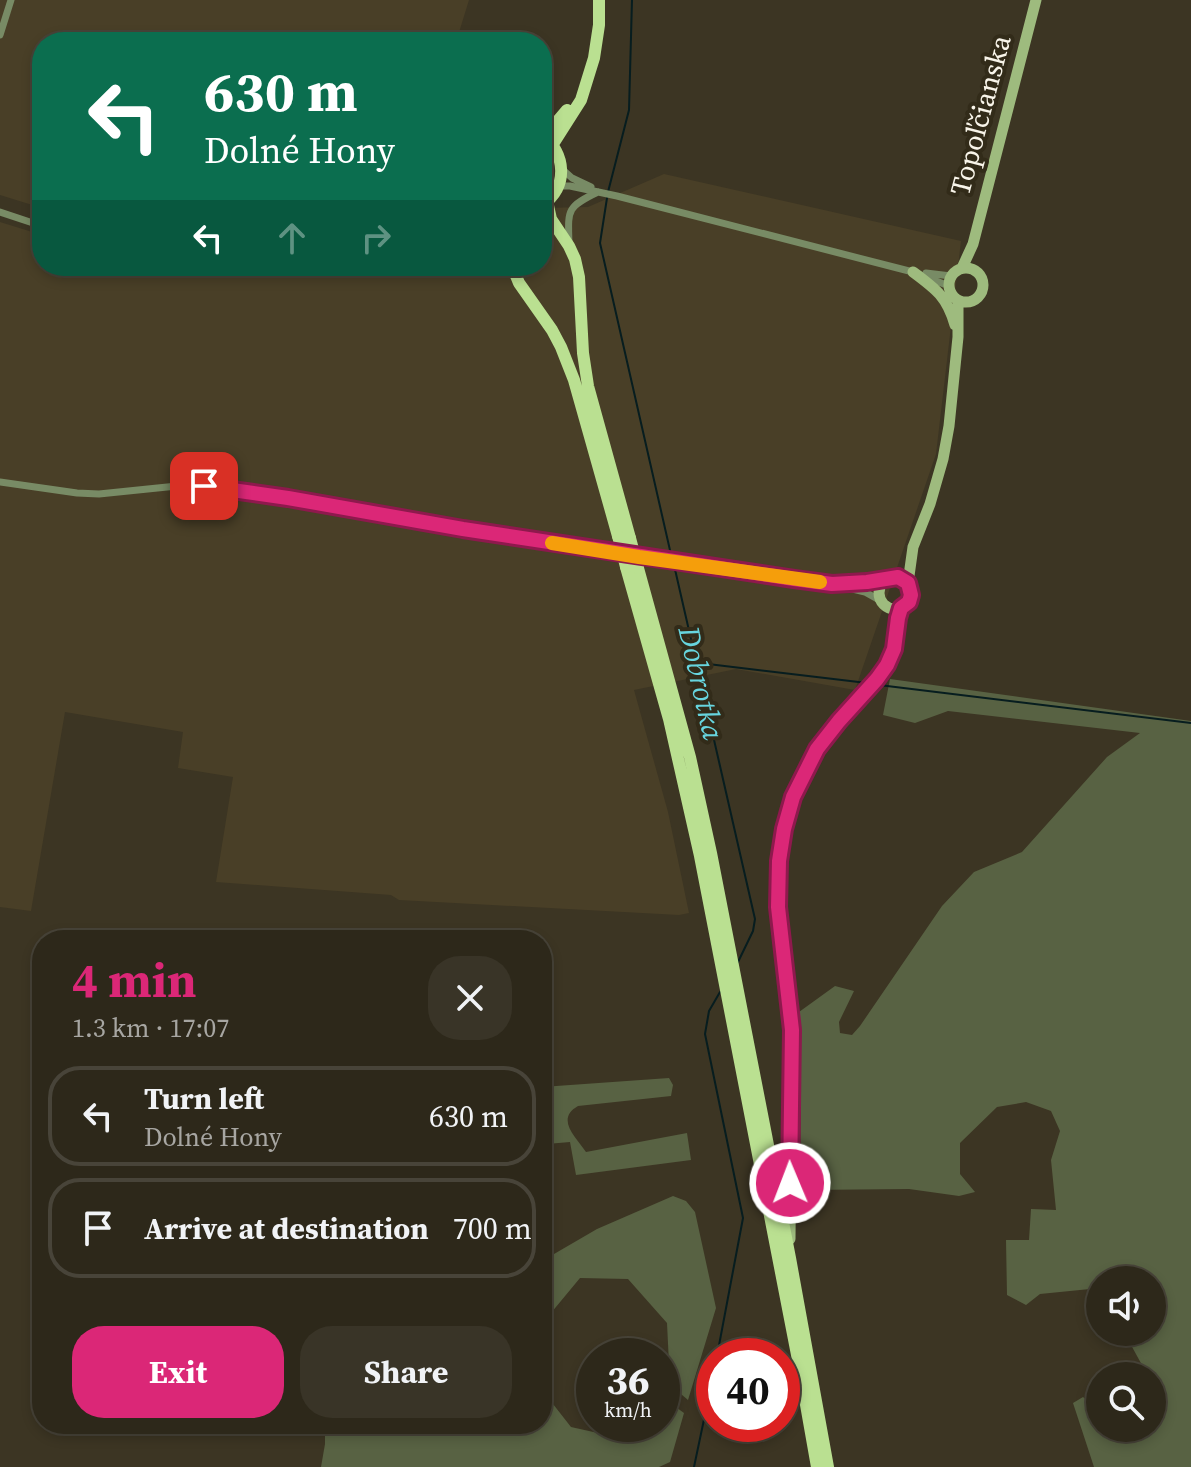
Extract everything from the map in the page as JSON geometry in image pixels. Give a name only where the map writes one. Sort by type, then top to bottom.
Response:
[{"type":"main road","points":[[552,194],[559,186],[562,169],[553,144],[581,100],[594,58],[599,0]]},
{"type":"main road","points":[[552,126],[583,89]]},
{"type":"main road","points":[[552,220],[569,246],[579,277],[588,386],[679,760],[817,1467]]},
{"type":"main road","points":[[516,276],[561,347],[624,537]]},
{"type":"main road","points":[[632,568],[690,757],[790,1258],[828,1467]]},
{"type":"street","points":[[0,35],[11,0]]},
{"type":"street","name":"Topoľčianska","points":[[950,281],[962,268],[973,244],[1036,0]]},
{"type":"street","points":[[562,169],[572,178],[617,196],[950,281],[953,295],[958,300],[971,302]]},
{"type":"street","points":[[559,186],[600,191]]},
{"type":"street","points":[[569,246],[571,208],[600,191]]},
{"type":"street","points":[[0,212],[32,223]]},
{"type":"street","name":"Topoľčianska","points":[[958,337],[971,302],[982,293],[984,287],[975,269],[973,244]]},
{"type":"street","points":[[962,268],[975,269]]},
{"type":"street","points":[[913,272],[948,303],[958,337]]},
{"type":"street","name":"Topoľčianska","points":[[908,583],[913,547],[930,504],[949,426],[958,337],[958,300]]},
{"type":"street","points":[[0,482],[99,494],[177,486],[229,489],[463,529],[832,584],[865,592],[889,608],[901,608],[911,597],[908,583],[902,578],[832,584]]},
{"type":"street","name":"Topoľčianska","points":[[890,578],[913,547]]},
{"type":"street","points":[[881,601],[879,590],[890,578]]},
{"type":"street","points":[[790,1258],[792,1030],[779,920],[781,844],[793,797],[817,749],[887,665],[894,649],[901,608]]},
{"type":"shaded area","points":[[0,0],[469,0],[459,32],[32,32],[32,205],[0,195]]},
{"type":"shaded area","points":[[664,174],[961,241],[936,454],[855,690],[736,669],[634,690],[668,812],[689,913],[679,915],[399,900],[391,895],[216,882],[233,777],[178,768],[183,732],[65,712],[31,911],[0,907],[0,222],[32,232],[32,276],[552,276],[552,208],[588,207]]},
{"type":"green space","points":[[890,679],[1191,721],[1191,1467],[1094,1467],[1073,1403],[1083,1397],[1086,1399],[1086,1442],[1166,1442],[1166,1362],[1140,1362],[1132,1346],[1166,1346],[1166,1266],[1086,1266],[1086,1289],[1040,1294],[1026,1305],[1007,1295],[1006,1240],[1029,1240],[1031,1209],[1056,1210],[1051,1160],[1060,1131],[1051,1111],[1026,1102],[997,1107],[960,1143],[960,1174],[975,1192],[959,1196],[909,1189],[807,1190],[800,1170],[799,1012],[835,986],[854,991],[839,1022],[840,1033],[852,1035],[942,906],[974,872],[1022,852],[1107,757],[1140,733],[948,711],[915,723],[883,715]]},
{"type":"green space","points":[[669,1078],[673,1085],[671,1096],[578,1106],[571,1111],[568,1122],[586,1152],[687,1133],[691,1160],[576,1175],[570,1142],[552,1144],[552,1086]]},
{"type":"green space","points":[[673,1196],[686,1201],[695,1212],[716,1308],[707,1338],[696,1338],[696,1374],[688,1400],[680,1393],[680,1338],[668,1338],[667,1323],[628,1279],[580,1278],[552,1312],[552,1255],[597,1229]]},
{"type":"green space","points":[[552,1403],[571,1427],[576,1428],[576,1442],[676,1442],[670,1462],[659,1467],[321,1467],[325,1434],[552,1434]]},
{"type":"waterway","name":"Dobrotka","points":[[608,192],[629,110],[632,0]]},
{"type":"waterway","name":"Dobrotka","points":[[607,198],[600,243],[672,559]]},
{"type":"waterway","name":"Dobrotka","points":[[674,565],[755,919],[753,931],[738,962]]},
{"type":"waterway","points":[[708,664],[867,683]]},
{"type":"waterway","points":[[879,685],[1191,723]]},
{"type":"waterway","name":"Dobrotka","points":[[720,992],[709,1011],[705,1034],[743,1218],[720,1338]]},
{"type":"waterway","name":"Dobrotka","points":[[694,1467],[699,1442]]},
{"type":"slow traffic","points":[[552,543],[820,582]]},
{"type":"route","points":[[204,486],[639,557],[794,579],[832,584],[895,577],[908,583],[911,595],[909,602],[901,608],[891,657],[877,679],[817,749],[799,781],[781,844],[779,920],[792,1030],[790,1183]]}]
